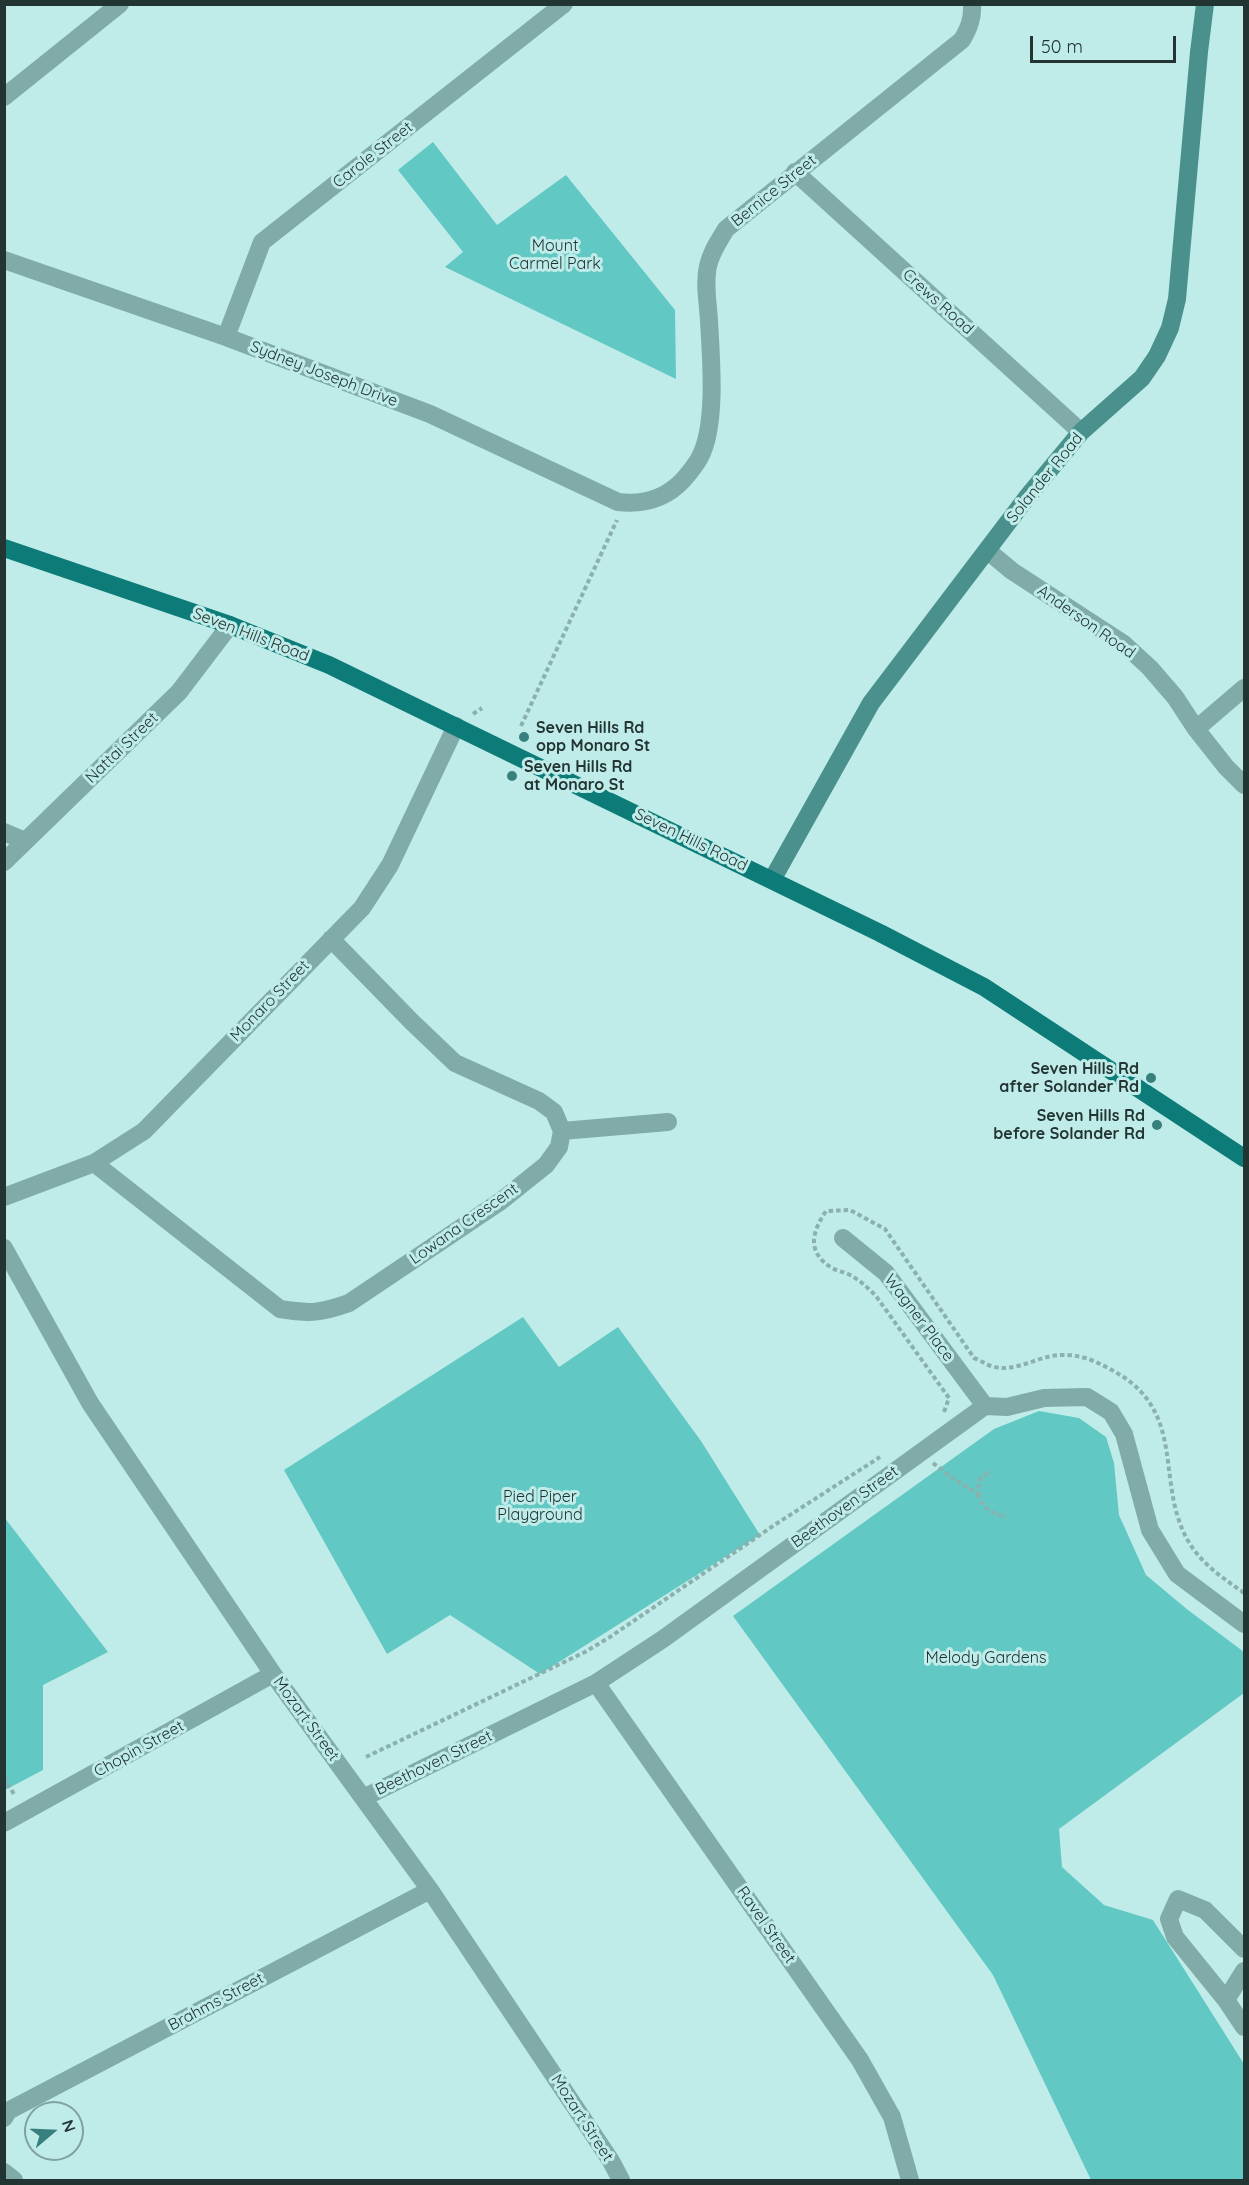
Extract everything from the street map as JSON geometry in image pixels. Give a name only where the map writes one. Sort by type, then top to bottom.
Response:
[{"type":"main road","name":"Seven Hills Road","points":[[4,548],[230,626],[329,665],[880,933],[984,987],[1245,1158]]},
{"type":"street","points":[[4,97],[120,4]]},
{"type":"street","name":"Carole Street","points":[[226,337],[262,242],[564,4]]},
{"type":"street","name":"Solander Road","points":[[772,880],[871,703],[912,647],[1028,496],[1081,432],[1142,378],[1157,356],[1170,328],[1177,299],[1205,4]]},
{"type":"street","name":"Bernice Street","points":[[630,504],[666,495],[679,485],[701,456],[708,434],[710,391],[706,286],[708,266],[714,248],[726,229],[962,40],[970,26],[972,9]]},
{"type":"street","name":"Crews Road","points":[[795,172],[1081,432]]},
{"type":"street","name":"Sydney Joseph Drive","points":[[4,260],[226,337],[430,414],[608,497],[630,504]]},
{"type":"street","name":"Anderson Road","points":[[988,551],[1012,571],[1124,644],[1150,668],[1175,697],[1196,729],[1226,767],[1245,784]]},
{"type":"street","name":"Nattai Street","points":[[4,862],[179,692],[230,626]]},
{"type":"street","points":[[1196,729],[1245,688]]},
{"type":"street","name":"Monaro Street","points":[[4,1197],[94,1163],[144,1131],[362,908],[390,865],[456,726]]},
{"type":"street","points":[[4,832],[26,841]]},
{"type":"street","points":[[331,939],[455,1063],[538,1101],[554,1112],[562,1131],[668,1122]]},
{"type":"street","name":"Lowana Crescent","points":[[94,1163],[280,1309],[306,1313],[325,1311],[349,1302],[501,1201],[546,1165],[559,1147],[562,1131]]},
{"type":"street","name":"Wagner Place","points":[[843,1238],[886,1273],[985,1406]]},
{"type":"street","name":"Mozart Street","points":[[4,1248],[90,1403],[273,1674],[430,1890],[611,2161],[621,2181]]},
{"type":"street","points":[[985,1406],[1007,1407],[1044,1398],[1087,1396],[1111,1412],[1124,1434],[1150,1530],[1177,1574],[1245,1624]]},
{"type":"street","name":"Beethoven Street","points":[[363,1798],[596,1683],[663,1639],[985,1406]]},
{"type":"street","name":"Chopin Street","points":[[4,1823],[273,1674]]},
{"type":"street","name":"Ravel Street","points":[[596,1683],[860,2060],[892,2117],[910,2181]]},
{"type":"street","name":"Brahms Street","points":[[4,2118],[8,2111],[430,1890]]},
{"type":"street","points":[[1245,1949],[1205,1911],[1178,1899],[1169,1919],[1175,1937],[1245,2027]]},
{"type":"street","points":[[1226,2001],[1245,1971]]},
{"type":"street","points":[[4,2172],[14,2181]]},
{"type":"path","points":[[521,726],[630,504]]},
{"type":"path","points":[[943,1416],[950,1398],[882,1304],[863,1284],[848,1274],[833,1269],[820,1258],[814,1243],[816,1226],[826,1211],[850,1210],[885,1229],[974,1358],[991,1366],[1004,1368],[1022,1365],[1047,1356],[1080,1356],[1120,1375],[1141,1392],[1152,1408],[1165,1436],[1176,1511],[1183,1532],[1202,1560],[1245,1593]]},
{"type":"path","points":[[923,1451],[933,1463],[978,1494]]},
{"type":"path","points":[[366,1757],[602,1642],[884,1454]]},
{"type":"path","points":[[991,1472],[981,1479],[978,1486],[981,1504],[992,1513],[1006,1517]]},
{"type":"path","points":[[4,1778],[10,1787]]},
{"type":"green space","name":"Mount Carmel Park","points":[[433,142],[497,225],[566,175],[675,310],[676,379],[445,267],[463,252],[398,170]]},
{"type":"green space","name":"Pied Piper Playground","points":[[523,1317],[559,1367],[618,1327],[701,1441],[760,1535],[540,1674],[450,1615],[387,1654],[284,1470]]},
{"type":"green space","name":"Melody Gardens","points":[[1039,1411],[1079,1418],[1106,1437],[1114,1463],[1119,1515],[1146,1575],[1244,1652],[1244,1693],[1059,1829],[1062,1867],[1104,1905],[1153,1920],[1244,2064],[1244,2180],[1091,2180],[993,1975],[733,1616],[994,1429]]},
{"type":"green space","points":[[4,1517],[108,1652],[43,1685],[43,1770],[5,1790]]},
{"type":"place","name":"Seven Hills Rd opp Monaro St","points":[[524,737]]},
{"type":"place","name":"Seven Hills Rd at Monaro St","points":[[512,776]]},
{"type":"place","name":"Seven Hills Rd after Solander Rd","points":[[1151,1078]]},
{"type":"place","name":"Seven Hills Rd before Solander Rd","points":[[1157,1125]]}]
